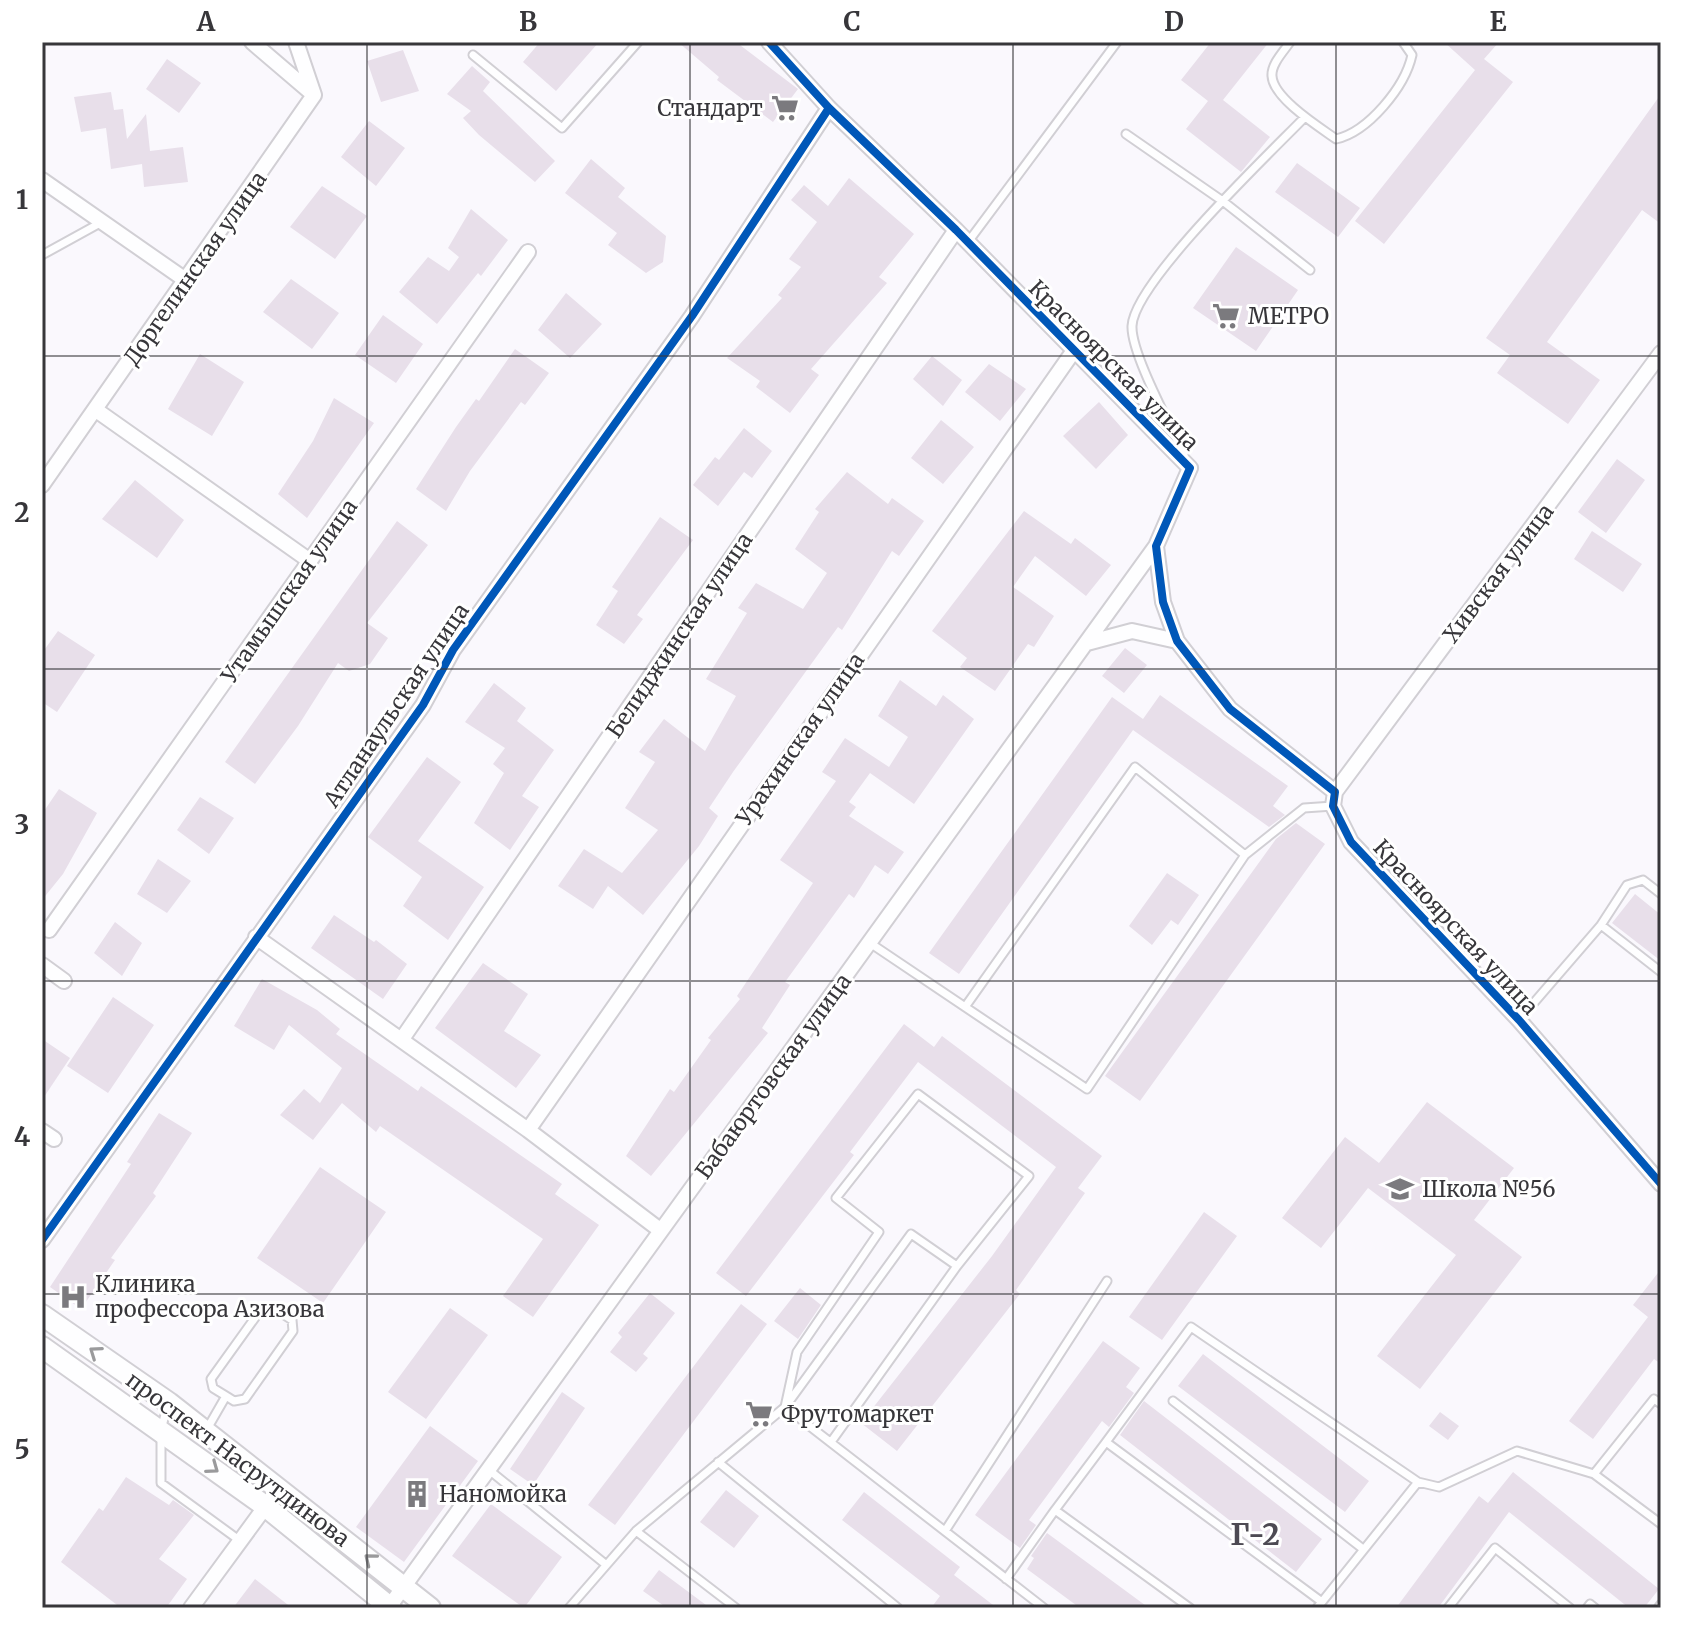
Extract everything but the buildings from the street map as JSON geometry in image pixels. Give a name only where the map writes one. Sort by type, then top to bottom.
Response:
[{"type":"main road","name":"проспект Насрутдинова","points":[[42,1315],[169,1403],[430,1608]]},
{"type":"main road","name":"проспект Насрутдинова","points":[[42,1347],[265,1506],[390,1607]]},
{"type":"street","points":[[252,42],[314,95]]},
{"type":"street","points":[[296,42],[314,95]]},
{"type":"street","name":"Красноярская улица","points":[[769,42],[829,108],[956,230],[1190,468],[1156,546],[1163,602],[1177,641],[1230,709],[1334,799],[1351,842],[1519,1020],[1661,1184]]},
{"type":"street","name":"Доргелинская улица","points":[[42,485],[314,95]]},
{"type":"street","name":"Атланаульская улица","points":[[42,1240],[423,705],[453,650],[692,316],[829,108]]},
{"type":"street","points":[[42,180],[187,281]]},
{"type":"street","name":"Белиджинская улица","points":[[402,1039],[956,230]]},
{"type":"street","name":"Утамышская улица","points":[[49,930],[528,252]]},
{"type":"street","name":"Урахинская улица","points":[[528,1130],[1075,349]]},
{"type":"street","name":"Хивская улица","points":[[1334,799],[1661,353]]},
{"type":"street","points":[[96,410],[310,561]]},
{"type":"street","name":"Бабаюртовская улица","points":[[390,1607],[1156,546]]},
{"type":"street","points":[[1087,643],[1132,631],[1177,641]]},
{"type":"street","points":[[256,937],[528,1130],[660,1230]]},
{"type":"street","points":[[42,965],[64,981]]},
{"type":"street","points":[[191,1608],[279,1488]]},
{"type":"lane","points":[[473,55],[562,128],[638,42]]},
{"type":"lane","points":[[968,242],[1117,42]]},
{"type":"lane","points":[[1290,42],[1273,67],[1271,77],[1281,94],[1305,117],[1336,139],[1351,136],[1365,126],[1409,71],[1412,55],[1403,42]]},
{"type":"lane","points":[[1190,468],[1135,345],[1132,325],[1138,302],[1224,202],[1305,117]]},
{"type":"lane","points":[[1126,134],[1224,202],[1310,270]]},
{"type":"lane","points":[[42,255],[102,222]]},
{"type":"lane","points":[[965,1007],[1135,767],[1245,855]]},
{"type":"lane","points":[[870,943],[1087,1089],[1245,855],[1304,808],[1334,799]]},
{"type":"lane","points":[[1519,1020],[1601,925],[1627,885],[1643,880],[1661,894]]},
{"type":"lane","points":[[1601,925],[1661,972]]},
{"type":"lane","points":[[785,1407],[797,1352],[879,1232],[836,1198],[918,1094],[1029,1176],[957,1266],[831,1442]]},
{"type":"lane","points":[[569,1608],[604,1563],[636,1531],[785,1407],[911,1234],[957,1266]]},
{"type":"lane","points":[[945,1531],[1107,1281]]},
{"type":"lane","points":[[272,1307],[292,1320],[293,1331],[245,1399],[234,1401],[226,1396],[213,1388],[211,1379],[262,1308],[272,1307]]},
{"type":"lane","points":[[1006,1579],[1191,1327],[1418,1482],[1439,1487],[1517,1451],[1594,1474],[1661,1524]]},
{"type":"lane","points":[[205,1431],[226,1396]]},
{"type":"lane","points":[[1594,1474],[1654,1399],[1661,1404]]},
{"type":"lane","points":[[1173,1401],[1363,1549]]},
{"type":"lane","points":[[169,1403],[161,1430],[161,1483],[239,1540]]},
{"type":"lane","points":[[785,1407],[1044,1608]]},
{"type":"lane","points":[[1106,1442],[1319,1605],[1418,1482]]},
{"type":"lane","points":[[718,1462],[898,1608]]},
{"type":"lane","points":[[489,1470],[604,1563]]},
{"type":"lane","points":[[1055,1510],[1190,1608]]},
{"type":"lane","points":[[636,1531],[736,1608]]},
{"type":"lane","points":[[1448,1608],[1495,1548],[1570,1608]]},
{"type":"lane","points":[[1587,1608],[1590,1604],[1595,1608]]},
{"type":"cycle path","points":[[769,42],[829,108],[956,230],[1190,468],[1156,546],[1163,602],[1177,641],[1230,709],[1335,792],[1333,806],[1351,842],[1519,1020],[1661,1184]]},
{"type":"cycle path","points":[[42,1240],[423,705],[453,650],[692,316],[829,108]]},
{"type":"place","name":"Стандарт","points":[[785,108]]},
{"type":"place","name":"МЕТРО","points":[[1226,316]]},
{"type":"place","name":"Школа №56","points":[[1400,1189]]},
{"type":"place","name":"Клиника профессора Азизова","points":[[73,1297]]},
{"type":"place","name":"Фрутомаркет","points":[[759,1414]]},
{"type":"place","name":"Наномойка","points":[[417,1494]]},
{"type":"district","name":"Г-2","points":[[1256,1535]]}]
